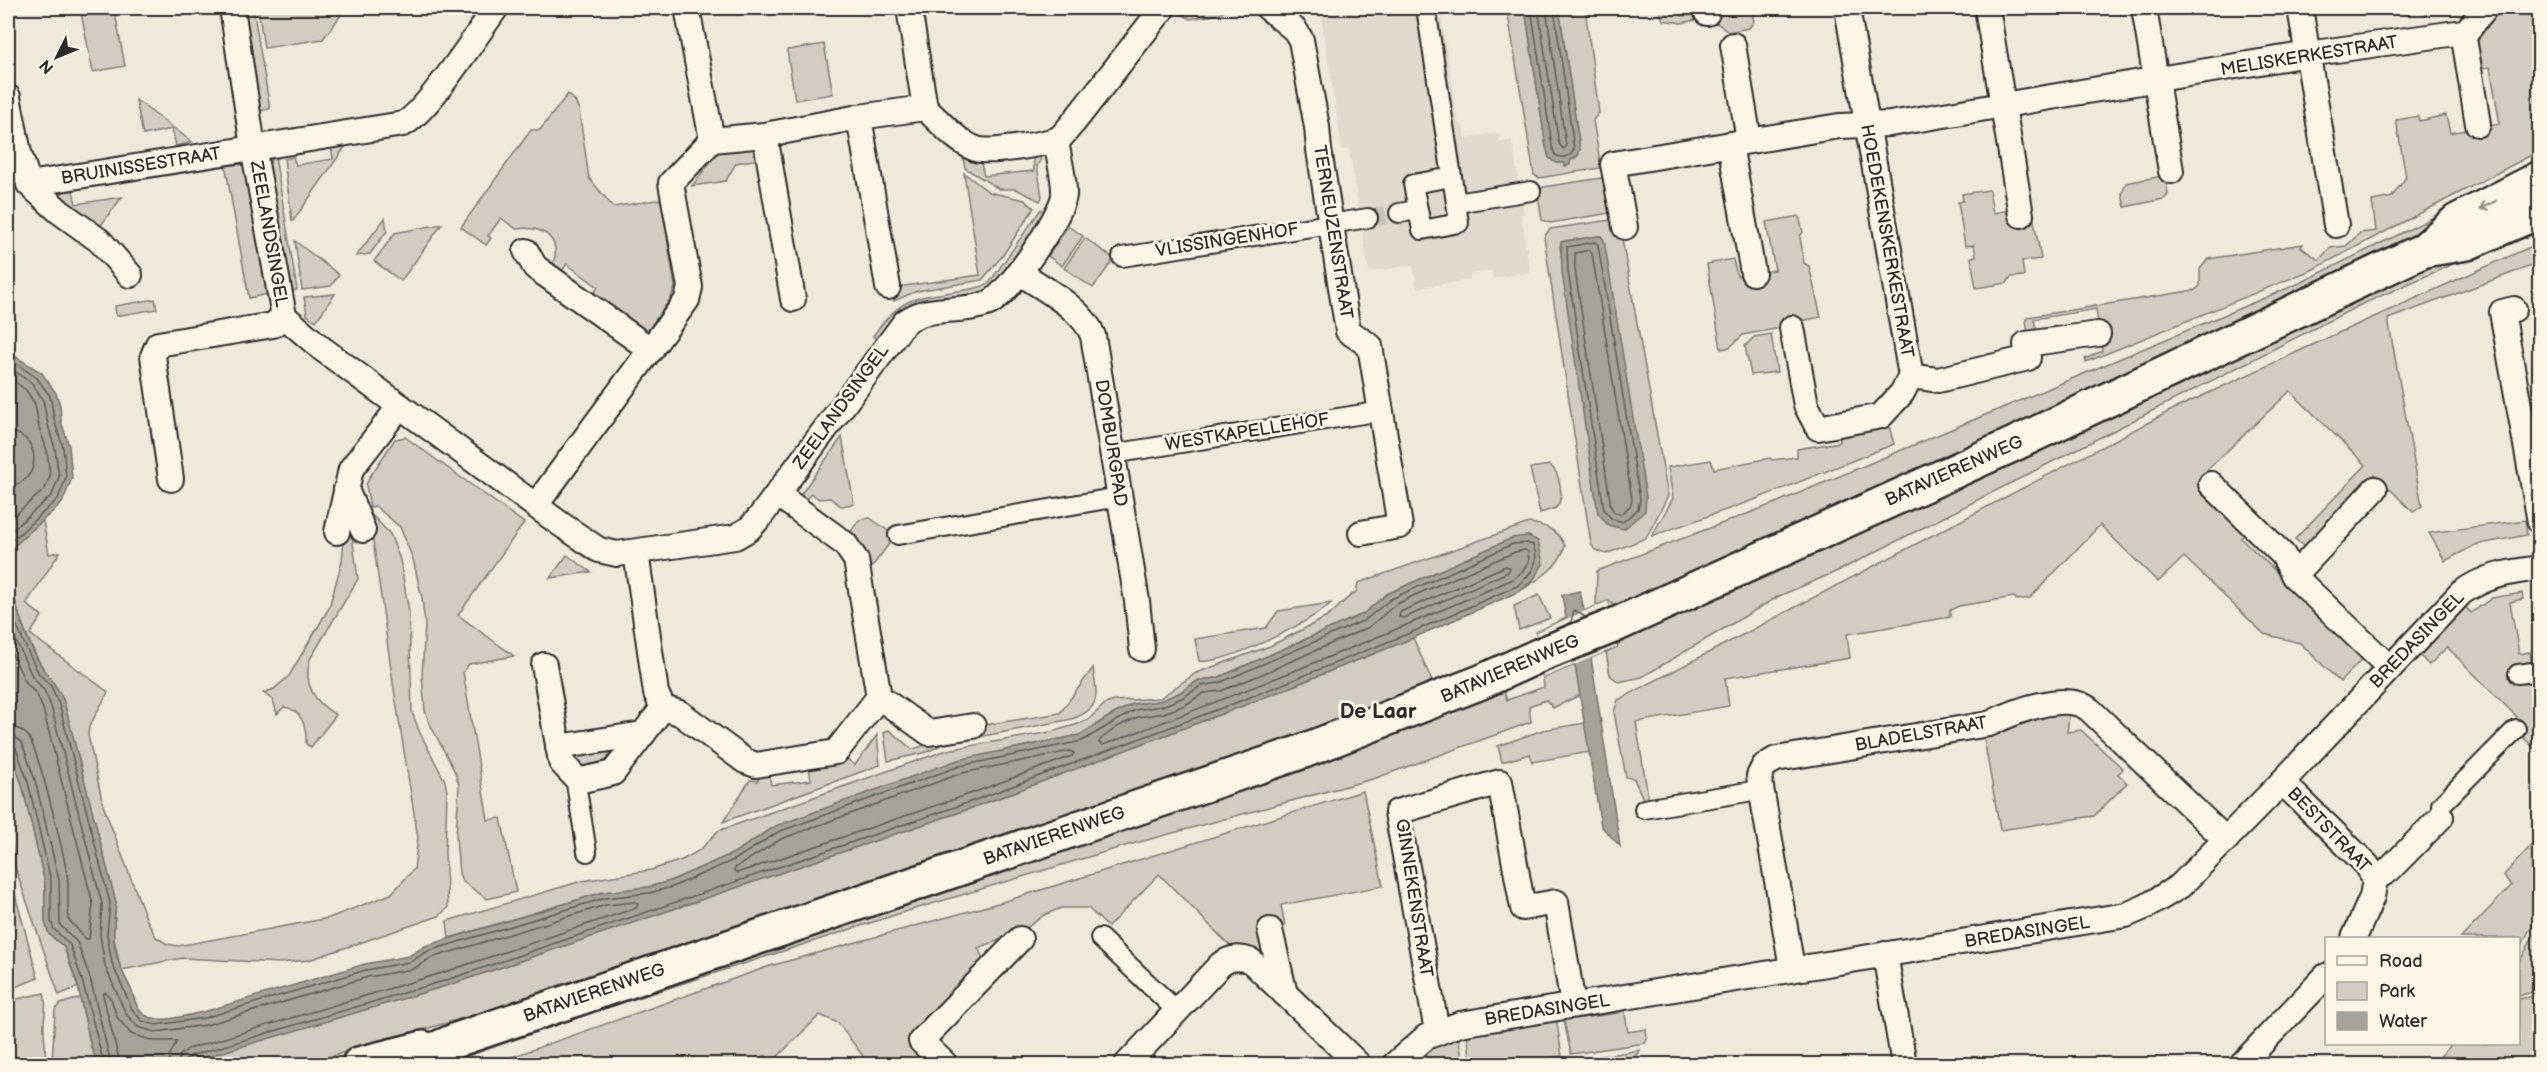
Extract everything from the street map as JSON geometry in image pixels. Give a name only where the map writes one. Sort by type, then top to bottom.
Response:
[{"type":"main road","name":"BATAVIERENWEG","points":[[359,1065],[459,1039],[1301,752],[1481,682],[1612,626],[2012,445],[2424,250],[2457,221],[2540,178]]},
{"type":"main road","name":"BATAVIERENWEG","points":[[2424,250],[2467,243],[2540,211]]},
{"type":"main road","name":"BATAVIERENWEG","points":[[401,1065],[459,1039]]},
{"type":"street","name":"ZEELANDSINGEL","points":[[232,8],[253,147],[284,316],[321,348],[536,505],[599,550],[616,554],[735,537],[749,529],[904,322],[920,314],[991,302],[1003,293],[1062,205],[1064,193],[1056,140]]},
{"type":"street","name":"BRUINISSESTRAAT","points":[[29,184],[404,124],[411,121],[428,102],[496,8]]},
{"type":"street","points":[[687,8],[712,140]]},
{"type":"street","points":[[909,8],[925,108],[953,134],[977,150],[1031,146],[1061,137],[1163,8]]},
{"type":"street","name":"TERNEUZENSTRAAT","points":[[1268,8],[1295,30],[1304,51],[1348,331],[1370,346],[1382,411],[1400,526],[1360,533]]},
{"type":"street","points":[[1426,8],[1460,223],[1422,230],[1413,184],[1452,177]]},
{"type":"street","name":"HOEDEKENSKERKESTRAAT","points":[[1847,8],[1911,376],[1938,380],[2028,358],[2026,344],[2098,334]]},
{"type":"street","points":[[1987,8],[2021,215]]},
{"type":"street","points":[[2144,8],[2171,171]]},
{"type":"street","points":[[2300,8],[2336,225]]},
{"type":"street","points":[[2478,124],[2463,32],[2466,32],[2485,8]]},
{"type":"street","name":"MELISKERKESTRAAT","points":[[1625,227],[1613,164],[1839,126],[1890,124],[2308,54],[2463,32]]},
{"type":"street","points":[[1733,45],[1739,142],[1753,273]]},
{"type":"street","points":[[8,97],[19,153],[29,184]]},
{"type":"street","points":[[536,505],[687,300],[690,287],[671,183],[712,140],[765,135],[859,117],[925,108]]},
{"type":"street","points":[[859,117],[888,287]]},
{"type":"street","points":[[765,135],[793,298]]},
{"type":"street","name":"BRUINISSESTRAAT","points":[[29,184],[60,212],[100,242],[130,275]]},
{"type":"street","points":[[1456,203],[1532,191]]},
{"type":"street","points":[[1399,213],[1418,210]]},
{"type":"street","name":"VLISSINGENHOF","points":[[1122,257],[1368,218]]},
{"type":"street","points":[[526,250],[535,267],[651,350]]},
{"type":"street","name":"DOMBURGPAD","points":[[1019,272],[1080,315],[1089,324],[1093,336],[1137,601],[1142,649]]},
{"type":"street","points":[[2514,309],[2502,312],[2532,439],[2540,522]]},
{"type":"street","points":[[171,479],[153,356],[158,344],[273,325],[284,316]]},
{"type":"street","points":[[1792,328],[1806,405],[1818,428],[1881,416],[1902,393],[1911,376]]},
{"type":"street","points":[[337,532],[351,469],[400,406]]},
{"type":"street","name":"WESTKAPELLEHOF","points":[[1112,454],[1382,411]]},
{"type":"street","points":[[2211,484],[2283,555],[2294,576],[2390,668]]},
{"type":"street","points":[[346,489],[363,530]]},
{"type":"street","points":[[2294,576],[2374,489]]},
{"type":"street","points":[[777,494],[845,544],[856,560],[879,697],[928,733],[972,726]]},
{"type":"street","points":[[898,535],[1119,497]]},
{"type":"street","points":[[636,552],[656,693],[663,708],[680,713],[746,761],[756,765],[836,752],[879,697]]},
{"type":"street","name":"BREDASINGEL","points":[[1395,1065],[1415,1044],[1437,1031],[1460,1024],[2126,915],[2180,886],[2283,782],[2461,593],[2477,581],[2493,574],[2540,568]]},
{"type":"street","points":[[544,665],[561,762],[575,777],[582,780],[613,773],[663,708]]},
{"type":"street","points":[[2518,674],[2540,671]]},
{"type":"street","name":"BLADELSTRAAT","points":[[1761,787],[1759,776],[1764,766],[1776,759],[1989,724],[2015,712],[2074,701],[2090,710],[2226,840]]},
{"type":"street","points":[[2355,937],[2372,897],[2375,879],[2389,870],[2441,817],[2441,805],[2516,729]]},
{"type":"street","points":[[558,747],[643,734]]},
{"type":"street","points":[[575,777],[586,852]]},
{"type":"street","name":"GINNEKENSTRAAT","points":[[1437,1031],[1397,812],[1500,782],[1523,908],[1556,902],[1573,1005]]},
{"type":"street","name":"BESTSTRAAT","points":[[2283,782],[2367,865],[2375,879]]},
{"type":"street","points":[[1644,809],[1747,792],[1761,787],[1792,968]]},
{"type":"street","points":[[1270,930],[1285,994]]},
{"type":"street","points":[[1100,938],[1177,1011]]},
{"type":"street","points":[[945,1065],[921,1041],[1020,939]]},
{"type":"street","points":[[1885,954],[1904,1065]]},
{"type":"street","points":[[1127,1065],[1221,964],[1231,958],[1242,958],[1251,961],[1358,1065]]},
{"type":"street","points":[[2242,1065],[2325,977]]},
{"type":"shaded area","points":[[1320,8],[1440,8],[1458,123],[1463,125],[1465,138],[1498,133],[1500,142],[1512,140],[1524,214],[1521,214],[1530,272],[1493,278],[1491,271],[1470,274],[1470,280],[1417,288],[1413,265],[1369,272],[1349,149],[1342,150]]},
{"type":"green space","points":[[80,8],[114,8],[125,66],[93,72]]},
{"type":"green space","points":[[242,8],[253,8],[270,109],[259,111]]},
{"type":"green space","points":[[258,8],[346,8],[323,39],[264,48]]},
{"type":"green space","points":[[1183,8],[1227,8],[1220,14],[1190,19],[1180,13]]},
{"type":"green space","points":[[1507,8],[1525,8],[1546,147],[1556,163],[1560,163],[1572,158],[1580,150],[1559,8],[1585,8],[1599,113],[1593,120],[1601,168],[1539,178],[1534,175]]},
{"type":"green space","points":[[1658,8],[1681,8],[1682,16],[1697,14],[1701,19],[1681,23],[1663,20]]},
{"type":"green space","points":[[1751,8],[1754,21],[1749,28],[1728,32],[1717,23],[1715,11]]},
{"type":"green space","points":[[2501,8],[2539,8],[2539,151],[2314,269],[2086,362],[2085,359],[2102,351],[2096,309],[2034,319],[2037,335],[2028,336],[2026,319],[2028,317],[2195,290],[2200,286],[2200,269],[2208,259],[2303,244],[2301,247],[2319,260],[2330,248],[2346,246],[2360,233],[2376,231],[2372,201],[2392,197],[2406,177],[2396,120],[2418,116],[2419,121],[2446,115],[2450,133],[2500,124],[2490,67],[2476,69],[2474,45]]},
{"type":"green space","points":[[824,44],[833,94],[795,100],[787,50]]},
{"type":"green space","points":[[568,94],[575,101],[579,110],[589,178],[613,207],[661,199],[675,287],[671,298],[646,333],[590,299],[598,287],[567,264],[558,276],[550,270],[555,251],[550,237],[536,230],[516,229],[501,218],[488,236],[491,238],[486,245],[461,227],[531,130],[540,130]]},
{"type":"green space","points":[[136,100],[192,142],[176,146],[172,129],[143,135]]},
{"type":"green space","points":[[350,140],[292,221],[284,159],[293,157],[296,165],[333,159],[331,144]]},
{"type":"green space","points":[[753,147],[760,159],[736,163],[726,181],[692,186],[718,152]]},
{"type":"green space","points":[[961,147],[980,160],[984,176],[1034,171],[1033,154],[1038,154],[1041,159],[1037,166],[1042,197],[1040,201],[1016,189],[999,189],[965,168]]},
{"type":"green space","points":[[275,156],[297,290],[287,292],[268,169],[271,159]]},
{"type":"green space","points":[[2539,162],[2424,230],[2126,379],[1619,608],[1608,601],[1596,605],[1597,571],[1773,504],[2300,283]]},
{"type":"green space","points":[[225,164],[243,165],[248,172],[268,294],[249,298]]},
{"type":"green space","points":[[964,173],[989,192],[1025,200],[1034,208],[1003,255],[982,280],[917,291],[894,301],[890,288],[980,275]]},
{"type":"green space","points":[[2162,176],[2166,179],[2168,195],[2164,199],[2125,207],[2122,194],[2126,183]]},
{"type":"green space","points":[[1605,179],[1612,212],[1550,223],[1542,220],[1538,195],[1543,187]]},
{"type":"green space","points":[[72,186],[76,204],[122,197],[96,232],[62,206],[61,194]]},
{"type":"green space","points":[[1989,190],[1993,213],[2009,210],[2012,218],[2033,215],[2041,259],[2022,261],[2024,276],[2011,277],[2007,283],[1976,288],[1971,257],[1976,256],[1974,245],[1965,246],[1958,202],[1963,201],[1962,194]]},
{"type":"green space","points":[[1041,209],[1046,213],[1001,279],[985,292],[942,300],[882,343],[873,336],[892,313],[910,301],[975,288],[990,282]]},
{"type":"green space","points":[[1799,216],[1803,232],[1800,236],[1804,263],[1809,266],[1821,317],[1801,321],[1797,325],[1743,335],[1730,347],[1721,349],[1707,264],[1733,259],[1737,276],[1775,270],[1766,222]]},
{"type":"green space","points":[[385,218],[387,231],[370,254],[356,256]]},
{"type":"green space","points":[[1611,220],[1620,228],[1668,496],[1646,538],[1606,554],[1595,550],[1591,544],[1544,237],[1550,229]],"holes":[[[1601,236],[1646,498],[1598,513],[1560,247],[1564,241]]]},
{"type":"green space","points":[[442,224],[401,281],[374,261],[395,233]]},
{"type":"green space","points":[[1068,226],[1083,236],[1062,266],[1048,256]]},
{"type":"green space","points":[[2539,226],[2358,306],[1840,570],[1779,596],[1642,677],[1619,682],[1610,675],[1606,652],[1617,647],[1623,633],[2412,273]]},
{"type":"green space","points":[[1085,238],[1114,259],[1093,288],[1064,268]]},
{"type":"green space","points":[[295,241],[339,275],[331,286],[302,290]]},
{"type":"green space","points":[[2539,243],[2539,263],[2388,319],[2422,506],[2413,512],[2375,474],[2305,548],[2295,539],[2366,465],[2290,391],[2207,470],[2246,533],[2241,538],[2365,656],[2340,682],[2300,643],[2264,634],[2184,557],[2158,582],[2100,525],[2030,598],[2017,600],[2014,597],[1959,606],[1950,610],[1950,617],[1847,634],[1850,658],[1725,678],[1729,706],[1636,722],[1649,803],[1645,803],[1634,779],[1626,777],[1614,712],[1618,700],[2174,409]]},
{"type":"green space","points":[[335,294],[316,321],[307,315],[304,297]]},
{"type":"green space","points":[[155,299],[157,309],[116,316],[115,306]]},
{"type":"green space","points":[[1771,334],[1777,372],[1751,375],[1745,346],[1754,337]]},
{"type":"green space","points":[[1888,423],[1894,444],[1754,500],[1652,536],[1673,498],[1668,467],[1711,460],[1714,469],[1770,458],[1772,460],[1797,457],[1797,449],[1840,442],[1839,431]]},
{"type":"green space","points":[[405,437],[524,523],[458,615],[514,656],[469,664],[463,672],[488,820],[501,818],[516,892],[487,899],[462,881],[459,873],[456,837],[459,785],[425,711],[422,675],[425,625],[422,598],[413,559],[400,527],[375,506],[370,507],[366,485],[395,439]]},
{"type":"green space","points":[[842,437],[854,504],[841,506],[830,498],[819,499],[811,493],[803,504],[798,498]]},
{"type":"green space","points":[[1550,465],[1559,479],[1561,492],[1559,504],[1556,508],[1540,513],[1530,468]]},
{"type":"green space","points":[[369,512],[390,534],[400,560],[409,612],[412,712],[420,733],[445,781],[448,908],[439,916],[309,960],[280,963],[182,958],[121,970],[113,934],[116,903],[64,702],[38,660],[24,629],[10,575],[9,560],[12,549],[22,537],[43,521],[49,554],[60,552],[26,604],[42,616],[30,634],[108,692],[89,727],[88,735],[103,805],[146,918],[156,937],[167,944],[178,946],[329,918],[391,894],[414,869],[418,838]]},
{"type":"green space","points":[[870,518],[895,536],[868,572],[848,536],[859,520]]},
{"type":"green space","points":[[2525,520],[2527,535],[2475,545],[2445,561],[2429,533]]},
{"type":"green space","points":[[1529,523],[1550,529],[1559,536],[1565,546],[1553,567],[1520,591],[1533,580],[1528,536],[1512,539],[1387,594],[1363,614],[1217,678],[1199,680],[1179,693],[1160,701],[1133,704],[1080,735],[1001,751],[776,826],[734,853],[670,881],[649,887],[604,892],[449,938],[447,921],[582,881],[651,870],[682,860],[700,850],[718,831],[947,750],[1051,732],[1075,725],[1088,720],[1105,704],[1114,701],[1160,698],[1196,673],[1270,646],[1327,617],[1356,592],[1358,583]]},
{"type":"green space","points":[[345,529],[351,529],[358,579],[310,659],[308,677],[312,692],[328,710],[336,715],[311,747],[306,744],[306,732],[299,715],[284,707],[277,714],[273,700],[263,693],[274,689],[289,676],[329,608],[342,561]]},
{"type":"green space","points":[[567,555],[591,572],[550,578]]},
{"type":"green space","points":[[2522,593],[2523,599],[2510,602],[2519,654],[2530,652],[2539,712],[2539,753],[2521,735],[2524,724],[2447,647],[2429,665],[2418,654],[2464,605],[2471,613],[2492,598]]},
{"type":"green space","points":[[1539,595],[1550,618],[1519,630],[1514,606]]},
{"type":"green space","points":[[1331,603],[1306,621],[1267,641],[1228,656],[1199,661],[1195,639],[1266,628],[1278,611]]},
{"type":"green space","points":[[1413,638],[1432,681],[1395,700],[990,850],[765,916],[769,925],[528,1003],[467,1017],[328,1057],[295,1064],[182,1064],[449,985],[969,809],[1245,705]]},
{"type":"green space","points":[[1575,664],[1580,695],[1553,708],[1546,700],[1529,706],[1531,722],[1376,778],[1125,846],[901,913],[591,1013],[445,1064],[434,1064],[1426,718],[1504,692],[1507,700],[1544,687],[1543,678]]},
{"type":"green space","points":[[1093,668],[1096,686],[1095,700],[1082,715],[1072,719],[943,744],[927,752],[888,761],[884,733],[889,730],[912,749],[954,731],[1060,713]]},
{"type":"green space","points":[[2070,710],[2067,732],[2081,730],[2123,769],[2118,774],[2127,783],[2094,816],[2000,830],[1983,733],[2015,719]]},
{"type":"green space","points":[[1585,723],[1590,752],[1532,762],[1530,754],[1502,762],[1498,746],[1543,730]]},
{"type":"green space","points":[[877,735],[880,765],[723,822],[750,780],[758,781],[760,772],[769,771],[771,785],[811,780],[809,766],[842,755],[855,765]]},
{"type":"green space","points":[[8,746],[22,784],[45,883],[45,922],[49,934],[64,947],[78,987],[59,995],[16,870],[8,824]]},
{"type":"green space","points":[[610,747],[613,760],[582,771],[567,754]]},
{"type":"green space","points":[[1363,791],[1383,886],[1281,905],[1285,926],[1259,932],[1262,957],[1232,948],[1159,874],[1108,927],[1088,908],[1061,908],[1044,915],[1021,932],[978,948],[988,968],[915,1041],[940,1064],[869,1064],[838,1023],[820,1015],[772,1062],[765,1055],[756,1064],[492,1064],[770,966],[1002,902]]},
{"type":"green space","points":[[2539,837],[2539,911],[2520,949],[2520,937],[2462,937],[2511,886],[2504,875]]},
{"type":"green space","points":[[8,869],[38,978],[8,990]]},
{"type":"green space","points":[[2539,925],[2539,990],[2520,996],[2520,961]]},
{"type":"green space","points":[[44,993],[46,1004],[45,1064],[8,1064],[8,1001]]},
{"type":"green space","points":[[2539,995],[2539,1064],[2433,1064],[2451,1045],[2520,1045],[2520,999]]},
{"type":"green space","points":[[80,998],[91,1047],[99,1064],[52,1064],[55,1010],[60,1004]]},
{"type":"green space","points":[[1624,1007],[1628,1032],[1646,1029],[1645,1043],[1571,1054],[1563,1016],[1566,1015],[1573,1019],[1619,1013]]},
{"type":"green space","points":[[1556,1017],[1562,1056],[1507,1064],[1471,1064],[1467,1032]]},
{"type":"green space","points":[[1458,1034],[1463,1064],[1408,1064],[1425,1048]]},
{"type":"green space","points":[[1640,1050],[1630,1064],[1572,1064],[1571,1061]]},
{"type":"water","points":[[1525,8],[1559,8],[1580,150],[1578,156],[1570,161],[1570,165],[1556,163],[1549,158]]},
{"type":"water","points":[[1601,236],[1604,240],[1646,498],[1645,511],[1624,529],[1608,525],[1598,513],[1562,272],[1561,242]]},
{"type":"water","points":[[8,352],[42,373],[56,393],[60,405],[61,421],[69,446],[72,478],[62,503],[12,548],[8,562],[8,465],[12,460],[8,448]]},
{"type":"water","points":[[1528,536],[1538,541],[1543,564],[1533,580],[1520,591],[1413,638],[1245,705],[969,809],[449,985],[182,1064],[98,1064],[91,1047],[77,982],[64,947],[49,934],[45,922],[45,883],[22,784],[8,746],[8,569],[17,609],[31,647],[64,702],[116,903],[114,941],[116,956],[140,1011],[153,1018],[175,1018],[203,1012],[365,964],[409,956],[425,946],[604,892],[649,887],[670,881],[734,853],[776,826],[958,760],[1080,735],[1133,704],[1160,701],[1179,693],[1199,680],[1217,678],[1363,614],[1387,594],[1512,538]]},
{"type":"water","points":[[1580,591],[1584,611],[1608,601],[1617,647],[1591,658],[1620,846],[1601,826],[1575,665],[1543,678],[1536,632],[1566,618],[1562,595]]},
{"type":"pier","points":[[1608,601],[1617,647],[1543,678],[1536,632]]},
{"type":"tunnel","points":[[1368,218],[1399,213]]},
{"type":"district","name":"De Laar","points":[[1378,711]]}]
